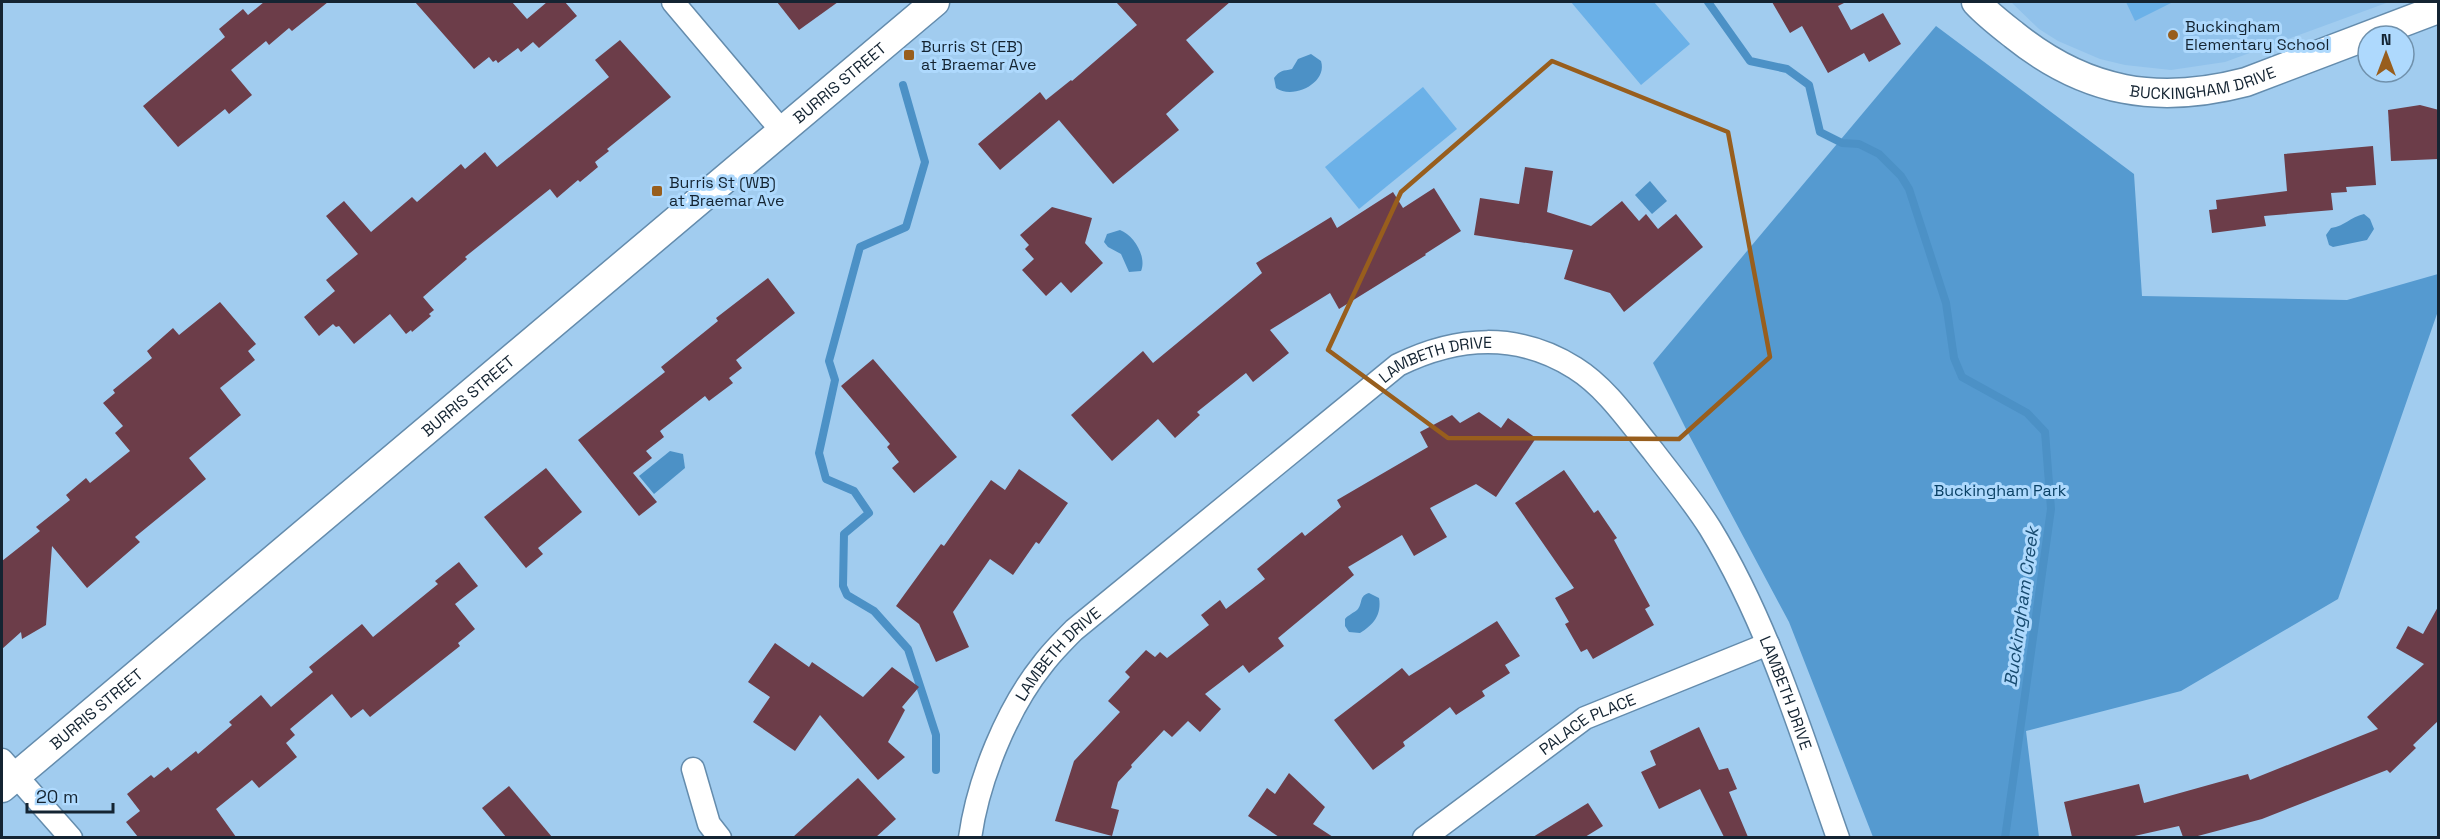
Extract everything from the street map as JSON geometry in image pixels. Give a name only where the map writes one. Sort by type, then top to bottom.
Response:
[{"type":"street","points":[[673,2],[782,131]]},
{"type":"street","name":"BURRIS STREET","points":[[7,774],[935,2]]},
{"type":"street","name":"BUCKINGHAM DRIVE","points":[[1976,2],[1986,13],[2035,52],[2069,72],[2105,86],[2138,93],[2177,94],[2213,91],[2246,82],[2439,9]]},
{"type":"street","name":"LAMBETH DRIVE","points":[[970,837],[987,770],[1014,712],[1042,665],[1074,630],[1398,365],[1416,356],[1474,341],[1522,346],[1541,352],[1576,369],[1626,417],[1709,526],[1733,569],[1768,644],[1838,837]]},
{"type":"street","name":"PALACE PLACE","points":[[1424,837],[1585,718],[1768,644]]},
{"type":"street","points":[[693,769],[709,824],[720,837]]},
{"type":"street","points":[[7,774],[70,837]]},
{"type":"highlighted area","points":[[1552,61],[1728,132],[1770,357],[1679,439],[1448,438],[1328,350],[1401,192]]},
{"type":"shaded area","points":[[1571,2],[1654,2],[1690,44],[1641,85]]},
{"type":"shaded area","name":"Buckingham Elementary School","points":[[2011,2],[2389,2],[2225,62],[2171,70],[2125,65],[2100,59],[2058,41],[2039,29]]},
{"type":"shaded area","points":[[2126,2],[2173,2],[2135,21]]},
{"type":"shaded area","points":[[1311,54],[1321,61],[1322,69],[1314,82],[1300,91],[1283,91],[1276,88],[1274,78],[1278,74],[1292,69],[1298,59]]},
{"type":"shaded area","points":[[1423,87],[1457,129],[1359,209],[1325,167]]},
{"type":"shaded area","points":[[1650,181],[1667,201],[1652,214],[1635,195]]},
{"type":"shaded area","points":[[2364,214],[2370,219],[2374,229],[2367,240],[2333,247],[2329,245],[2326,235],[2331,228]]},
{"type":"shaded area","points":[[1120,230],[1138,247],[1142,259],[1141,271],[1129,272],[1121,254],[1104,242],[1107,234]]},
{"type":"shaded area","points":[[670,451],[683,454],[685,468],[654,494],[639,476]]},
{"type":"shaded area","points":[[1369,593],[1379,598],[1380,604],[1376,619],[1360,633],[1349,632],[1345,626],[1345,619],[1358,609],[1362,598]]},
{"type":"green space","name":"Buckingham Park","points":[[1936,26],[2134,174],[2142,296],[2347,300],[2438,274],[2438,311],[2338,599],[2181,691],[2026,731],[2039,837],[1873,837],[1789,622],[1653,363]]},
{"type":"building","points":[[264,2],[328,2],[292,31],[289,28],[269,45],[266,41],[231,70],[252,95],[229,114],[225,109],[178,147],[143,106],[225,37],[219,29],[243,9],[248,15]]},
{"type":"building","points":[[415,2],[512,2],[527,19],[547,2],[565,2],[577,16],[539,48],[533,42],[521,52],[518,48],[498,63],[496,60],[493,62],[489,57],[474,69]]},
{"type":"building","points":[[777,2],[838,2],[799,30]]},
{"type":"building","points":[[1116,2],[1230,2],[1186,40],[1214,72],[1166,114],[1179,130],[1113,184],[1059,120],[1000,170],[978,144],[1040,92],[1046,100],[1072,81],[1137,25]]},
{"type":"building","points":[[1772,2],[1846,2],[1838,6],[1851,30],[1883,13],[1901,44],[1869,62],[1864,53],[1828,73],[1802,26],[1790,33]]},
{"type":"building","points":[[620,40],[671,97],[607,149],[609,151],[595,162],[598,167],[580,182],[578,180],[557,198],[550,189],[465,257],[467,259],[423,297],[434,310],[429,314],[431,316],[412,332],[411,330],[406,334],[390,314],[354,344],[339,326],[336,327],[333,324],[319,336],[304,317],[335,291],[326,280],[358,254],[326,216],[344,201],[371,232],[412,197],[417,202],[461,164],[465,169],[485,152],[497,167],[609,77],[595,60]]},
{"type":"building","points":[[2420,105],[2439,110],[2439,159],[2391,161],[2388,110]]},
{"type":"building","points":[[2373,146],[2376,185],[2346,187],[2347,192],[2331,193],[2333,210],[2264,216],[2266,226],[2212,233],[2209,210],[2217,209],[2216,200],[2287,191],[2284,154]]},
{"type":"building","points":[[1525,167],[1553,171],[1547,212],[1591,226],[1622,201],[1639,221],[1646,214],[1658,229],[1676,214],[1703,247],[1624,312],[1610,293],[1564,279],[1573,250],[1474,235],[1480,198],[1519,204]]},
{"type":"building","points":[[1434,188],[1461,231],[1339,309],[1330,293],[1270,330],[1289,353],[1253,382],[1246,373],[1197,412],[1200,415],[1175,438],[1158,419],[1112,461],[1071,415],[1143,351],[1153,363],[1262,273],[1256,263],[1331,217],[1337,228],[1393,192],[1403,208]]},
{"type":"building","points":[[1052,207],[1092,218],[1085,243],[1103,263],[1071,293],[1061,282],[1046,296],[1022,270],[1034,259],[1025,249],[1029,245],[1020,235]]},
{"type":"building","points":[[768,278],[795,313],[736,360],[742,368],[729,378],[733,383],[709,401],[705,396],[660,431],[664,437],[646,451],[652,458],[633,473],[657,502],[639,516],[578,440],[665,372],[661,367],[718,321],[716,318]]},
{"type":"building","points":[[220,302],[256,344],[248,351],[255,360],[220,388],[241,415],[189,458],[206,479],[135,537],[140,542],[87,588],[52,546],[46,625],[22,639],[21,632],[2,649],[2,561],[40,531],[36,527],[70,500],[66,495],[86,478],[90,483],[130,451],[115,433],[123,426],[103,403],[115,393],[113,390],[152,358],[147,351],[173,328],[179,335]]},
{"type":"building","points":[[873,359],[957,457],[914,493],[892,468],[899,462],[887,447],[890,444],[841,386]]},
{"type":"building","points":[[1479,412],[1501,428],[1508,418],[1536,438],[1496,497],[1476,484],[1430,508],[1447,537],[1414,556],[1402,535],[1348,567],[1354,575],[1278,638],[1284,646],[1249,673],[1243,665],[1205,694],[1221,709],[1200,732],[1188,721],[1172,737],[1164,730],[1131,765],[1132,767],[1118,782],[1111,808],[1119,810],[1112,836],[1055,821],[1074,761],[1120,712],[1108,701],[1130,677],[1125,672],[1146,650],[1155,657],[1160,652],[1167,658],[1209,625],[1201,615],[1220,600],[1226,609],[1265,579],[1257,569],[1302,532],[1305,536],[1341,507],[1337,500],[1428,447],[1420,432],[1452,415],[1460,423]]},
{"type":"building","points":[[546,468],[582,512],[538,548],[543,554],[526,568],[484,517]]},
{"type":"building","points":[[1019,469],[1068,503],[1039,544],[1036,542],[1013,575],[990,559],[953,612],[969,647],[936,662],[919,624],[896,606],[941,544],[944,546],[991,480],[1005,490]]},
{"type":"building","points":[[1564,470],[1594,513],[1598,510],[1617,538],[1614,540],[1650,606],[1645,609],[1654,625],[1593,659],[1587,649],[1581,652],[1565,624],[1569,622],[1555,598],[1574,588],[1515,503]]},
{"type":"building","points":[[459,562],[478,586],[455,604],[475,629],[458,643],[460,646],[370,717],[363,709],[351,718],[332,694],[290,729],[295,735],[286,743],[297,757],[259,788],[252,780],[216,809],[236,837],[138,837],[126,822],[140,811],[127,794],[151,775],[154,778],[168,767],[171,771],[196,751],[198,754],[232,725],[229,722],[261,695],[271,707],[313,672],[309,667],[362,624],[373,637],[438,584],[435,581]]},
{"type":"building","points":[[2439,605],[2439,720],[2413,745],[2416,748],[2390,773],[2387,770],[2262,819],[2194,837],[2183,837],[2179,826],[2130,837],[2072,837],[2064,802],[2139,784],[2144,803],[2248,774],[2250,780],[2378,729],[2367,717],[2424,664],[2396,648],[2408,626],[2423,634]]},
{"type":"building","points":[[1497,621],[1520,656],[1505,665],[1510,673],[1482,691],[1485,696],[1456,715],[1450,707],[1403,742],[1405,746],[1373,770],[1334,720],[1402,668],[1409,676]]},
{"type":"building","points":[[775,643],[809,667],[812,662],[863,697],[892,667],[919,687],[902,707],[905,710],[888,742],[905,757],[878,780],[820,715],[795,751],[753,722],[770,697],[748,682]]},
{"type":"building","points":[[1699,727],[1719,770],[1728,768],[1737,789],[1729,792],[1748,837],[1724,837],[1700,789],[1659,809],[1641,772],[1656,765],[1650,751]]},
{"type":"building","points":[[1289,773],[1325,807],[1313,824],[1333,837],[1279,837],[1248,816],[1267,788],[1275,794]]},
{"type":"building","points":[[858,778],[896,819],[876,837],[793,837]]},
{"type":"building","points":[[509,786],[552,837],[506,837],[482,808]]},
{"type":"building","points":[[1588,803],[1603,826],[1585,837],[1533,837]]},
{"type":"waterway","name":"Buckingham Creek","points":[[1708,2],[1750,61],[1787,69],[1809,85],[1820,132],[1842,143],[1859,144],[1879,154],[1901,176],[1909,189],[1946,303],[1954,358],[1962,377],[2027,413],[2045,432],[2051,509],[2005,838]]},
{"type":"waterway","points":[[903,85],[925,162],[906,227],[860,247],[829,361],[835,380],[819,453],[826,479],[854,491],[869,513],[844,534],[843,586],[847,595],[874,611],[908,649],[936,735],[936,770]]},
{"type":"place","name":"Buckingham Elementary School","points":[[2173,35]]},
{"type":"place","name":"Burris St (EB) at Braemar Ave","points":[[909,55]]},
{"type":"place","name":"Burris St (WB) at Braemar Ave","points":[[657,191]]}]
